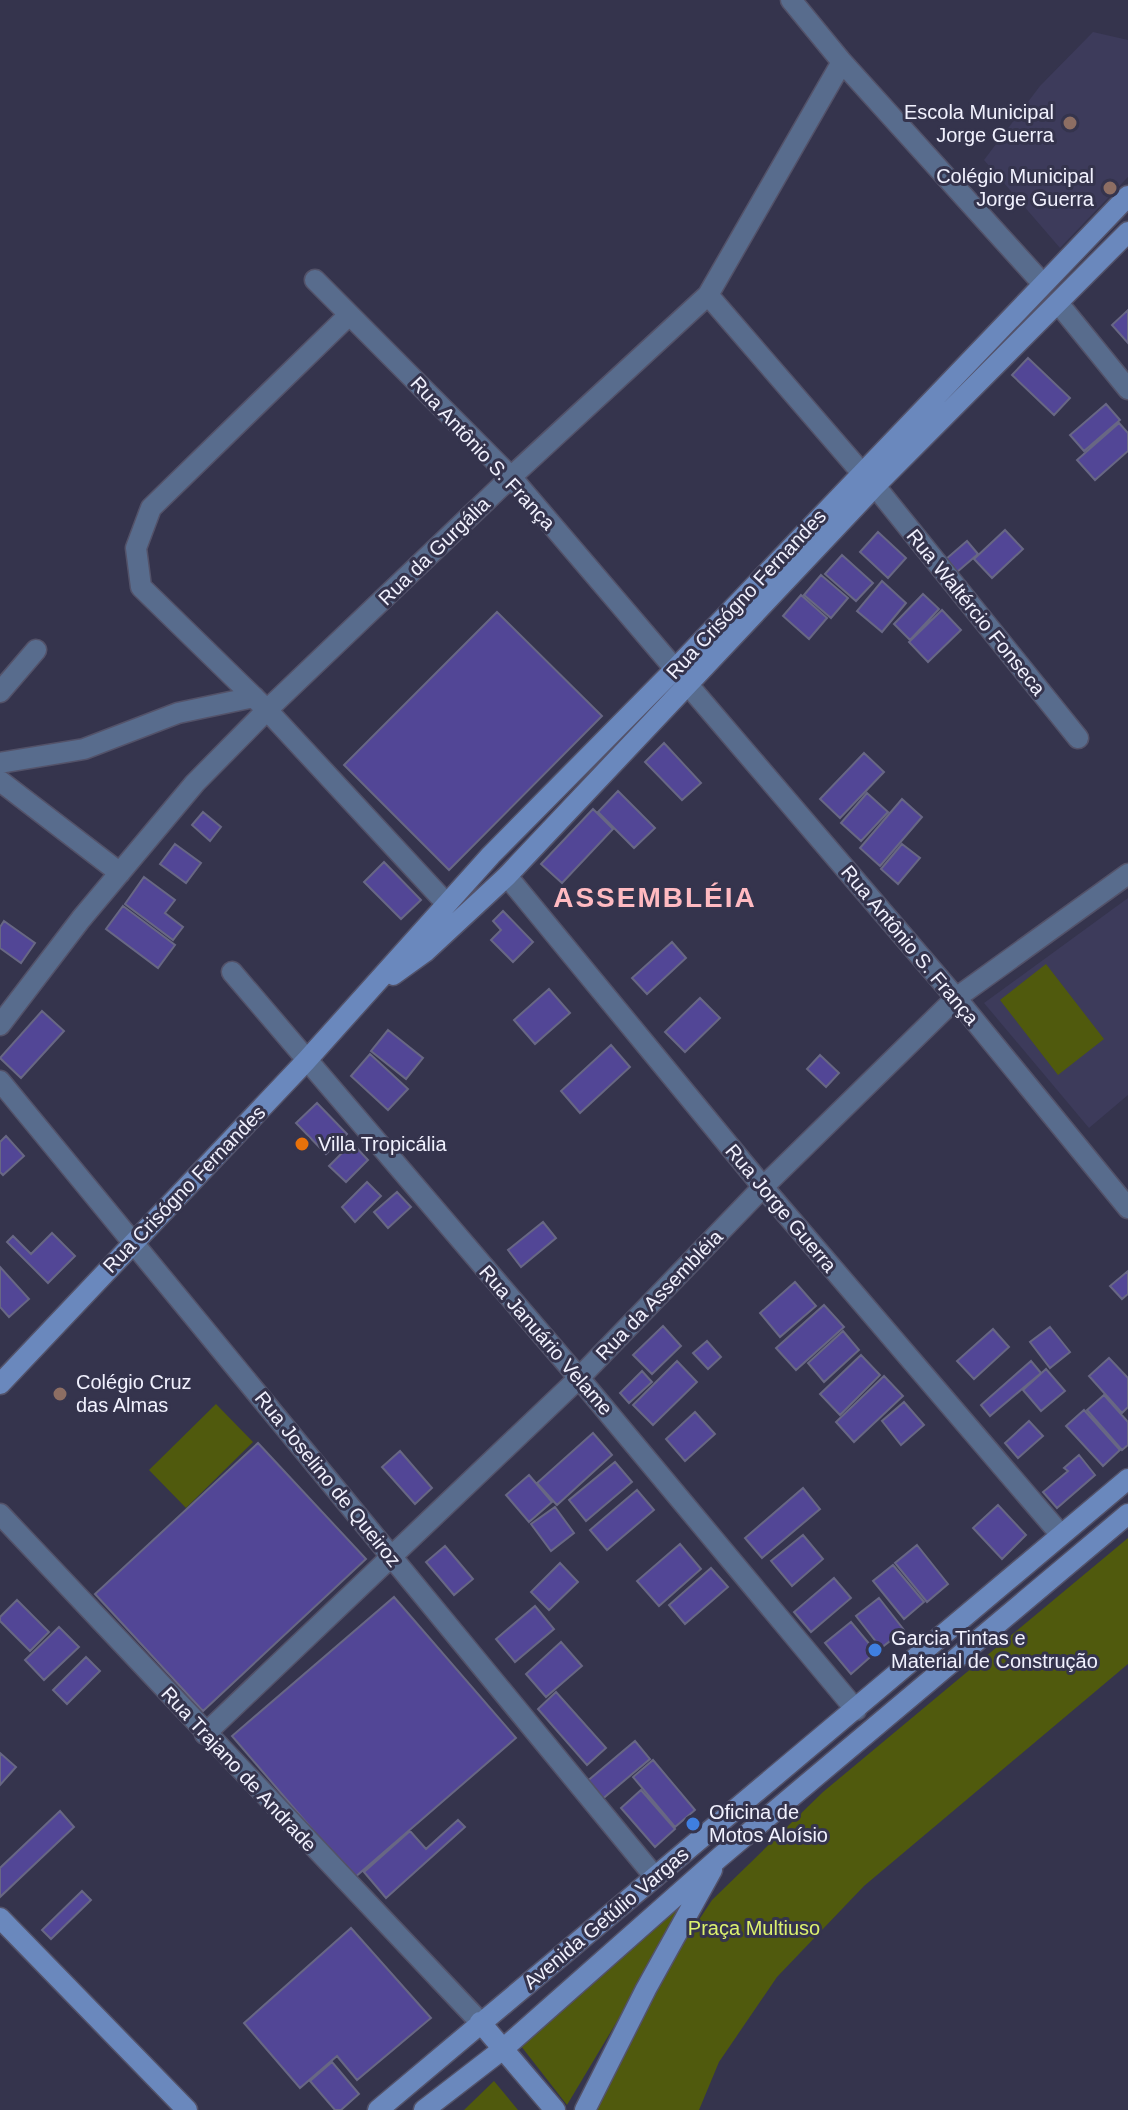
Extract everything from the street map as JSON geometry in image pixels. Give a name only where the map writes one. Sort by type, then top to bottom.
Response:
[{"type":"street","points":[[791,0],[842,62],[1043,284]]},
{"type":"street","name":"Rua da Gurgália","points":[[0,1025],[81,919],[260,704],[708,295],[842,62]]},
{"type":"street","name":"Rua Crisógno Fernandes","points":[[367,993],[425,952],[507,876],[689,686],[868,479],[1043,284],[1128,196]]},
{"type":"street","name":"Rua Crisógno Fernandes","points":[[0,1384],[306,1061],[446,903],[675,669],[868,479],[1058,303],[1128,232]]},
{"type":"street","name":"Rua Antônio S. França","points":[[315,280],[511,477],[675,669]]},
{"type":"street","name":"Rua Waltércio Fonseca","points":[[708,295],[868,479],[1078,738]]},
{"type":"street","points":[[1058,303],[1128,389]]},
{"type":"street","points":[[349,315],[151,508],[136,548],[141,587],[260,704],[446,903]]},
{"type":"street","points":[[0,692],[36,650]]},
{"type":"street","name":"Rua Antônio S. França","points":[[689,686],[956,998],[1128,1208]]},
{"type":"street","points":[[0,763],[84,749],[178,713],[260,704]]},
{"type":"street","points":[[0,781],[120,873]]},
{"type":"street","name":"Rua da Assembléia","points":[[205,1734],[579,1378],[763,1187],[956,998],[1128,874]]},
{"type":"street","name":"Rua Jorge Guerra","points":[[507,876],[763,1187],[1061,1535]]},
{"type":"street","name":"Rua Januário Velame","points":[[232,972],[579,1378],[856,1710]]},
{"type":"street","name":"Rua Joselino de Queiroz","points":[[0,1081],[655,1877]]},
{"type":"street","name":"Avenida Getúlio Vargas","points":[[378,2110],[1128,1479]]},
{"type":"street","name":"Rua Trajano de Andrade","points":[[0,1514],[480,2022]]},
{"type":"street","name":"Avenida Getúlio Vargas","points":[[424,2110],[503,2049],[720,1857],[1128,1514]]},
{"type":"street","points":[[585,2110],[646,1989],[720,1857]]},
{"type":"street","points":[[0,1918],[187,2110]]},
{"type":"street","points":[[480,2022],[555,2110]]},
{"type":"shaded area","name":"Escola Municipal Jorge Guerra","points":[[1093,32],[1128,40],[1128,177],[1060,248],[984,160],[1040,86]]},
{"type":"shaded area","points":[[1128,898],[1128,1095],[1089,1128],[984,1003]]},
{"type":"green space","points":[[1046,964],[1104,1039],[1058,1075],[1000,1000]]},
{"type":"green space","points":[[216,1404],[253,1442],[186,1508],[149,1470]]},
{"type":"green space","name":"Praça Multiuso","points":[[1128,1538],[1128,1664],[864,1886],[777,1977],[719,2062],[699,2110],[593,2110],[643,2005],[712,1900],[823,1792]]},
{"type":"green space","points":[[692,1896],[567,2105],[521,2046]]},
{"type":"green space","points":[[494,2081],[518,2110],[464,2110]]},
{"type":"building","points":[[1128,310],[1128,343],[1112,325]]},
{"type":"building","points":[[1028,358],[1070,398],[1054,415],[1012,375]]},
{"type":"building","points":[[1106,404],[1120,420],[1084,451],[1070,435]]},
{"type":"building","points":[[1119,423],[1128,433],[1128,451],[1095,480],[1077,460]]},
{"type":"building","points":[[1005,530],[1023,549],[992,578],[974,559]]},
{"type":"building","points":[[878,532],[906,558],[888,578],[860,552]]},
{"type":"building","points":[[967,541],[978,554],[957,572],[946,559]]},
{"type":"building","points":[[842,555],[873,583],[856,601],[825,574]]},
{"type":"building","points":[[821,575],[848,598],[831,618],[804,595]]},
{"type":"building","points":[[882,581],[906,603],[882,632],[857,611]]},
{"type":"building","points":[[923,594],[939,609],[910,640],[894,624]]},
{"type":"building","points":[[801,595],[827,618],[809,639],[783,616]]},
{"type":"building","points":[[942,610],[961,630],[928,662],[909,642]]},
{"type":"building","points":[[497,612],[602,716],[449,870],[344,765]]},
{"type":"building","points":[[664,743],[701,783],[682,800],[645,762]]},
{"type":"building","points":[[864,753],[884,772],[840,818],[820,799]]},
{"type":"building","points":[[618,791],[655,828],[634,848],[598,812]]},
{"type":"building","points":[[867,793],[888,812],[861,841],[841,823]]},
{"type":"building","points":[[902,799],[922,817],[880,866],[860,848]]},
{"type":"building","points":[[593,809],[613,829],[562,883],[541,864]]},
{"type":"building","points":[[203,812],[221,827],[210,841],[192,825]]},
{"type":"building","points":[[175,844],[201,863],[186,883],[160,864]]},
{"type":"building","points":[[902,844],[920,858],[898,884],[881,869]]},
{"type":"building","points":[[384,862],[421,900],[401,919],[364,882]]},
{"type":"building","points":[[144,877],[175,900],[165,913],[183,927],[173,940],[125,904]]},
{"type":"building","points":[[123,906],[175,945],[158,968],[106,929]]},
{"type":"building","points":[[503,911],[533,942],[513,962],[491,940],[501,930],[493,921]]},
{"type":"building","points":[[4,921],[35,943],[21,963],[0,948],[0,927]]},
{"type":"building","points":[[672,942],[686,958],[647,994],[632,978]]},
{"type":"building","points":[[549,989],[570,1013],[535,1044],[514,1020]]},
{"type":"building","points":[[700,998],[720,1018],[685,1052],[665,1032]]},
{"type":"building","points":[[42,1011],[64,1031],[21,1078],[0,1058]]},
{"type":"building","points":[[388,1030],[423,1058],[406,1079],[371,1051]]},
{"type":"building","points":[[611,1045],[630,1067],[580,1113],[561,1091]]},
{"type":"building","points":[[370,1054],[408,1089],[388,1110],[351,1076]]},
{"type":"building","points":[[820,1055],[839,1073],[826,1087],[807,1069]]},
{"type":"building","points":[[317,1103],[347,1134],[326,1154],[296,1123]]},
{"type":"building","points":[[6,1136],[24,1156],[3,1175],[0,1172],[0,1142]]},
{"type":"building","points":[[352,1143],[368,1160],[346,1182],[329,1166]]},
{"type":"building","points":[[367,1182],[381,1196],[355,1222],[342,1207]]},
{"type":"building","points":[[397,1192],[411,1207],[388,1228],[374,1212]]},
{"type":"building","points":[[543,1222],[556,1238],[521,1267],[508,1250]]},
{"type":"building","points":[[52,1233],[75,1256],[48,1283],[7,1242],[13,1236],[31,1254]]},
{"type":"building","points":[[0,1267],[29,1299],[9,1317],[0,1307]]},
{"type":"building","points":[[1128,1271],[1128,1294],[1122,1299],[1110,1286]]},
{"type":"building","points":[[795,1282],[816,1306],[780,1337],[760,1313]]},
{"type":"building","points":[[824,1305],[844,1327],[796,1370],[776,1348]]},
{"type":"building","points":[[663,1326],[681,1346],[652,1374],[633,1355]]},
{"type":"building","points":[[1050,1327],[1070,1352],[1050,1368],[1030,1342]]},
{"type":"building","points":[[993,1329],[1009,1347],[974,1379],[957,1361]]},
{"type":"building","points":[[843,1331],[859,1350],[824,1382],[808,1363]]},
{"type":"building","points":[[707,1341],[721,1357],[708,1369],[693,1353]]},
{"type":"building","points":[[861,1355],[880,1375],[840,1415],[820,1394]]},
{"type":"building","points":[[1109,1358],[1128,1378],[1128,1407],[1122,1413],[1089,1376]]},
{"type":"building","points":[[677,1361],[697,1382],[653,1425],[633,1405]]},
{"type":"building","points":[[1031,1361],[1041,1373],[990,1416],[981,1405]]},
{"type":"building","points":[[1046,1369],[1065,1391],[1041,1411],[1023,1390]]},
{"type":"building","points":[[642,1371],[652,1382],[629,1403],[620,1393]]},
{"type":"building","points":[[884,1376],[903,1396],[854,1442],[836,1422]]},
{"type":"building","points":[[1104,1395],[1128,1422],[1128,1445],[1122,1450],[1087,1410]]},
{"type":"building","points":[[904,1402],[924,1425],[901,1445],[882,1421]]},
{"type":"building","points":[[1084,1410],[1120,1450],[1103,1466],[1066,1426]]},
{"type":"building","points":[[695,1412],[715,1434],[685,1461],[666,1439]]},
{"type":"building","points":[[1029,1421],[1043,1436],[1018,1458],[1005,1443]]},
{"type":"building","points":[[593,1433],[612,1455],[557,1505],[537,1483]]},
{"type":"building","points":[[258,1443],[366,1559],[203,1711],[95,1594]]},
{"type":"building","points":[[400,1451],[432,1488],[415,1504],[382,1467]]},
{"type":"building","points":[[1079,1455],[1095,1475],[1057,1508],[1043,1492],[1068,1471],[1064,1468]]},
{"type":"building","points":[[615,1462],[632,1482],[586,1521],[569,1500]]},
{"type":"building","points":[[529,1475],[552,1502],[529,1522],[506,1495]]},
{"type":"building","points":[[803,1488],[820,1509],[762,1558],[745,1538]]},
{"type":"building","points":[[637,1490],[654,1510],[607,1550],[590,1530]]},
{"type":"building","points":[[998,1505],[1026,1535],[1002,1559],[973,1528]]},
{"type":"building","points":[[555,1507],[574,1533],[551,1551],[531,1524]]},
{"type":"building","points":[[803,1535],[823,1559],[792,1586],[771,1561]]},
{"type":"building","points":[[680,1544],[701,1569],[659,1606],[637,1581]]},
{"type":"building","points":[[917,1545],[948,1584],[927,1602],[895,1563]]},
{"type":"building","points":[[445,1546],[473,1579],[454,1595],[426,1562]]},
{"type":"building","points":[[560,1563],[578,1582],[549,1610],[531,1592]]},
{"type":"building","points":[[893,1565],[924,1602],[904,1619],[873,1581]]},
{"type":"building","points":[[711,1568],[728,1587],[685,1624],[669,1605]]},
{"type":"building","points":[[834,1578],[851,1598],[811,1632],[794,1612]]},
{"type":"building","points":[[394,1597],[516,1738],[354,1878],[232,1736]]},
{"type":"building","points":[[879,1598],[904,1630],[881,1648],[856,1616]]},
{"type":"building","points":[[17,1600],[49,1632],[30,1651],[0,1621],[0,1617]]},
{"type":"building","points":[[535,1606],[554,1629],[515,1662],[496,1639]]},
{"type":"building","points":[[851,1622],[876,1652],[851,1674],[825,1643]]},
{"type":"building","points":[[59,1627],[79,1647],[44,1680],[25,1660]]},
{"type":"building","points":[[561,1642],[582,1666],[546,1697],[526,1674]]},
{"type":"building","points":[[86,1657],[100,1671],[67,1704],[53,1690]]},
{"type":"building","points":[[556,1692],[606,1748],[587,1765],[538,1709]]},
{"type":"building","points":[[635,1741],[650,1759],[600,1801],[585,1783]]},
{"type":"building","points":[[0,1753],[16,1767],[0,1785]]},
{"type":"building","points":[[653,1760],[695,1810],[675,1827],[633,1777]]},
{"type":"building","points":[[641,1790],[675,1829],[655,1847],[621,1808]]},
{"type":"building","points":[[60,1811],[74,1827],[0,1897],[0,1868]]},
{"type":"building","points":[[458,1820],[465,1827],[386,1898],[364,1872],[410,1831],[426,1849]]},
{"type":"building","points":[[82,1891],[91,1900],[51,1939],[42,1930]]},
{"type":"building","points":[[351,1928],[431,2018],[357,2080],[337,2056],[300,2088],[244,2023]]},
{"type":"building","points":[[332,2062],[359,2094],[341,2110],[335,2110],[310,2081]]},
{"type":"place","name":"Escola Municipal Jorge Guerra","points":[[1070,123]]},
{"type":"place","name":"Colégio Municipal Jorge Guerra","points":[[1110,188]]},
{"type":"place","name":"Villa Tropicália","points":[[302,1144]]},
{"type":"place","name":"Colégio Cruz das Almas","points":[[60,1394]]},
{"type":"place","name":"Garcia Tintas e Material de Construção","points":[[875,1650]]},
{"type":"place","name":"Oficina de Motos Aloísio","points":[[693,1824]]},
{"type":"district","name":"ASSEMBLÉIA","points":[[655,897]]}]
